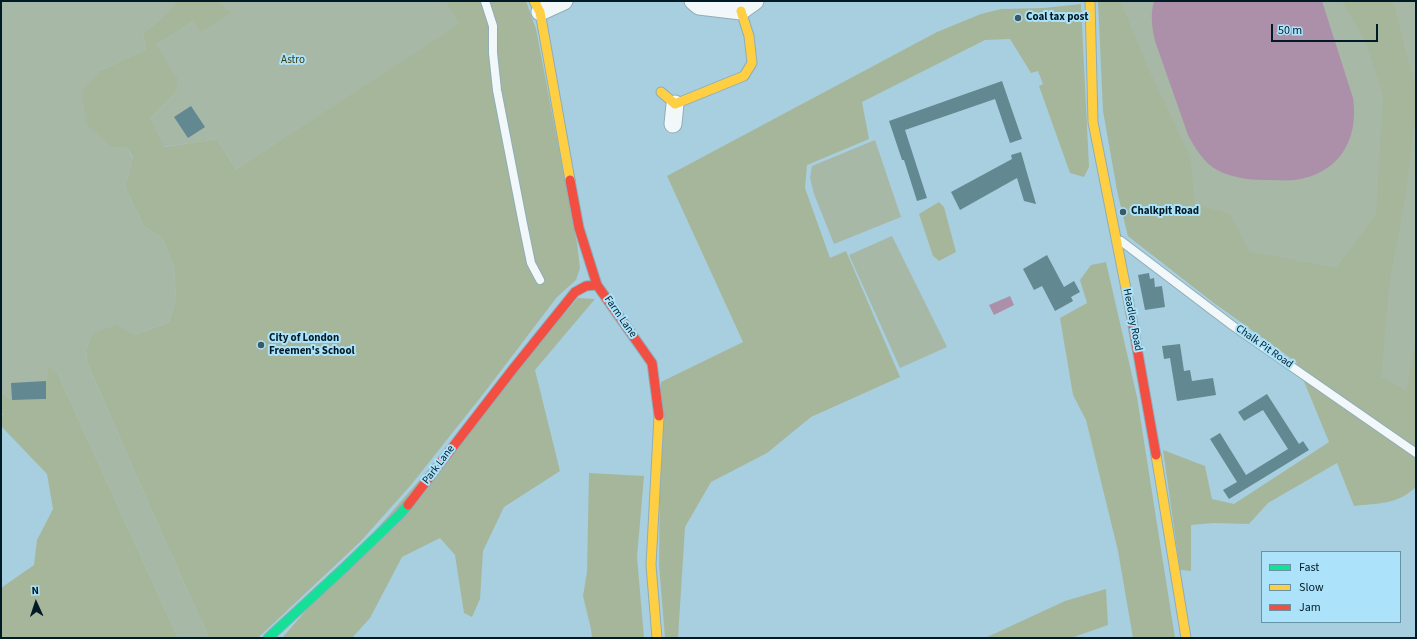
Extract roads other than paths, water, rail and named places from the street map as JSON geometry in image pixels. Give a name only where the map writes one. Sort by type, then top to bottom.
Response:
[{"type":"street","points":[[537,6],[564,1]]},
{"type":"street","points":[[693,1],[699,6],[741,11],[755,1]]},
{"type":"street","name":"Headley Road","points":[[1090,1],[1093,122],[1136,337],[1186,638]]},
{"type":"street","name":"Farm Lane","points":[[537,6],[579,228],[597,285],[652,363],[659,411],[651,565],[657,638]]},
{"type":"street","points":[[675,104],[744,76],[752,63],[749,36],[741,11]]},
{"type":"street","points":[[662,92],[675,104]]},
{"type":"street","points":[[673,124],[675,104]]},
{"type":"street","name":"Park Lane","points":[[268,638],[345,567],[399,514],[421,489],[513,369],[575,292],[586,286],[597,285]]},
{"type":"lane","points":[[485,1],[492,26],[497,90],[523,224],[531,263],[540,280]]},
{"type":"lane","name":"Chalk Pit Road","points":[[1115,236],[1234,326],[1416,453]]},
{"type":"place","name":"Coal tax post","points":[[1018,18]]},
{"type":"place","name":"Chalkpit Road","points":[[1123,212]]},
{"type":"place","name":"City of London Freemen's School","points":[[261,345]]},
{"type":"park label","name":"Astro","points":[[293,61]]}]
